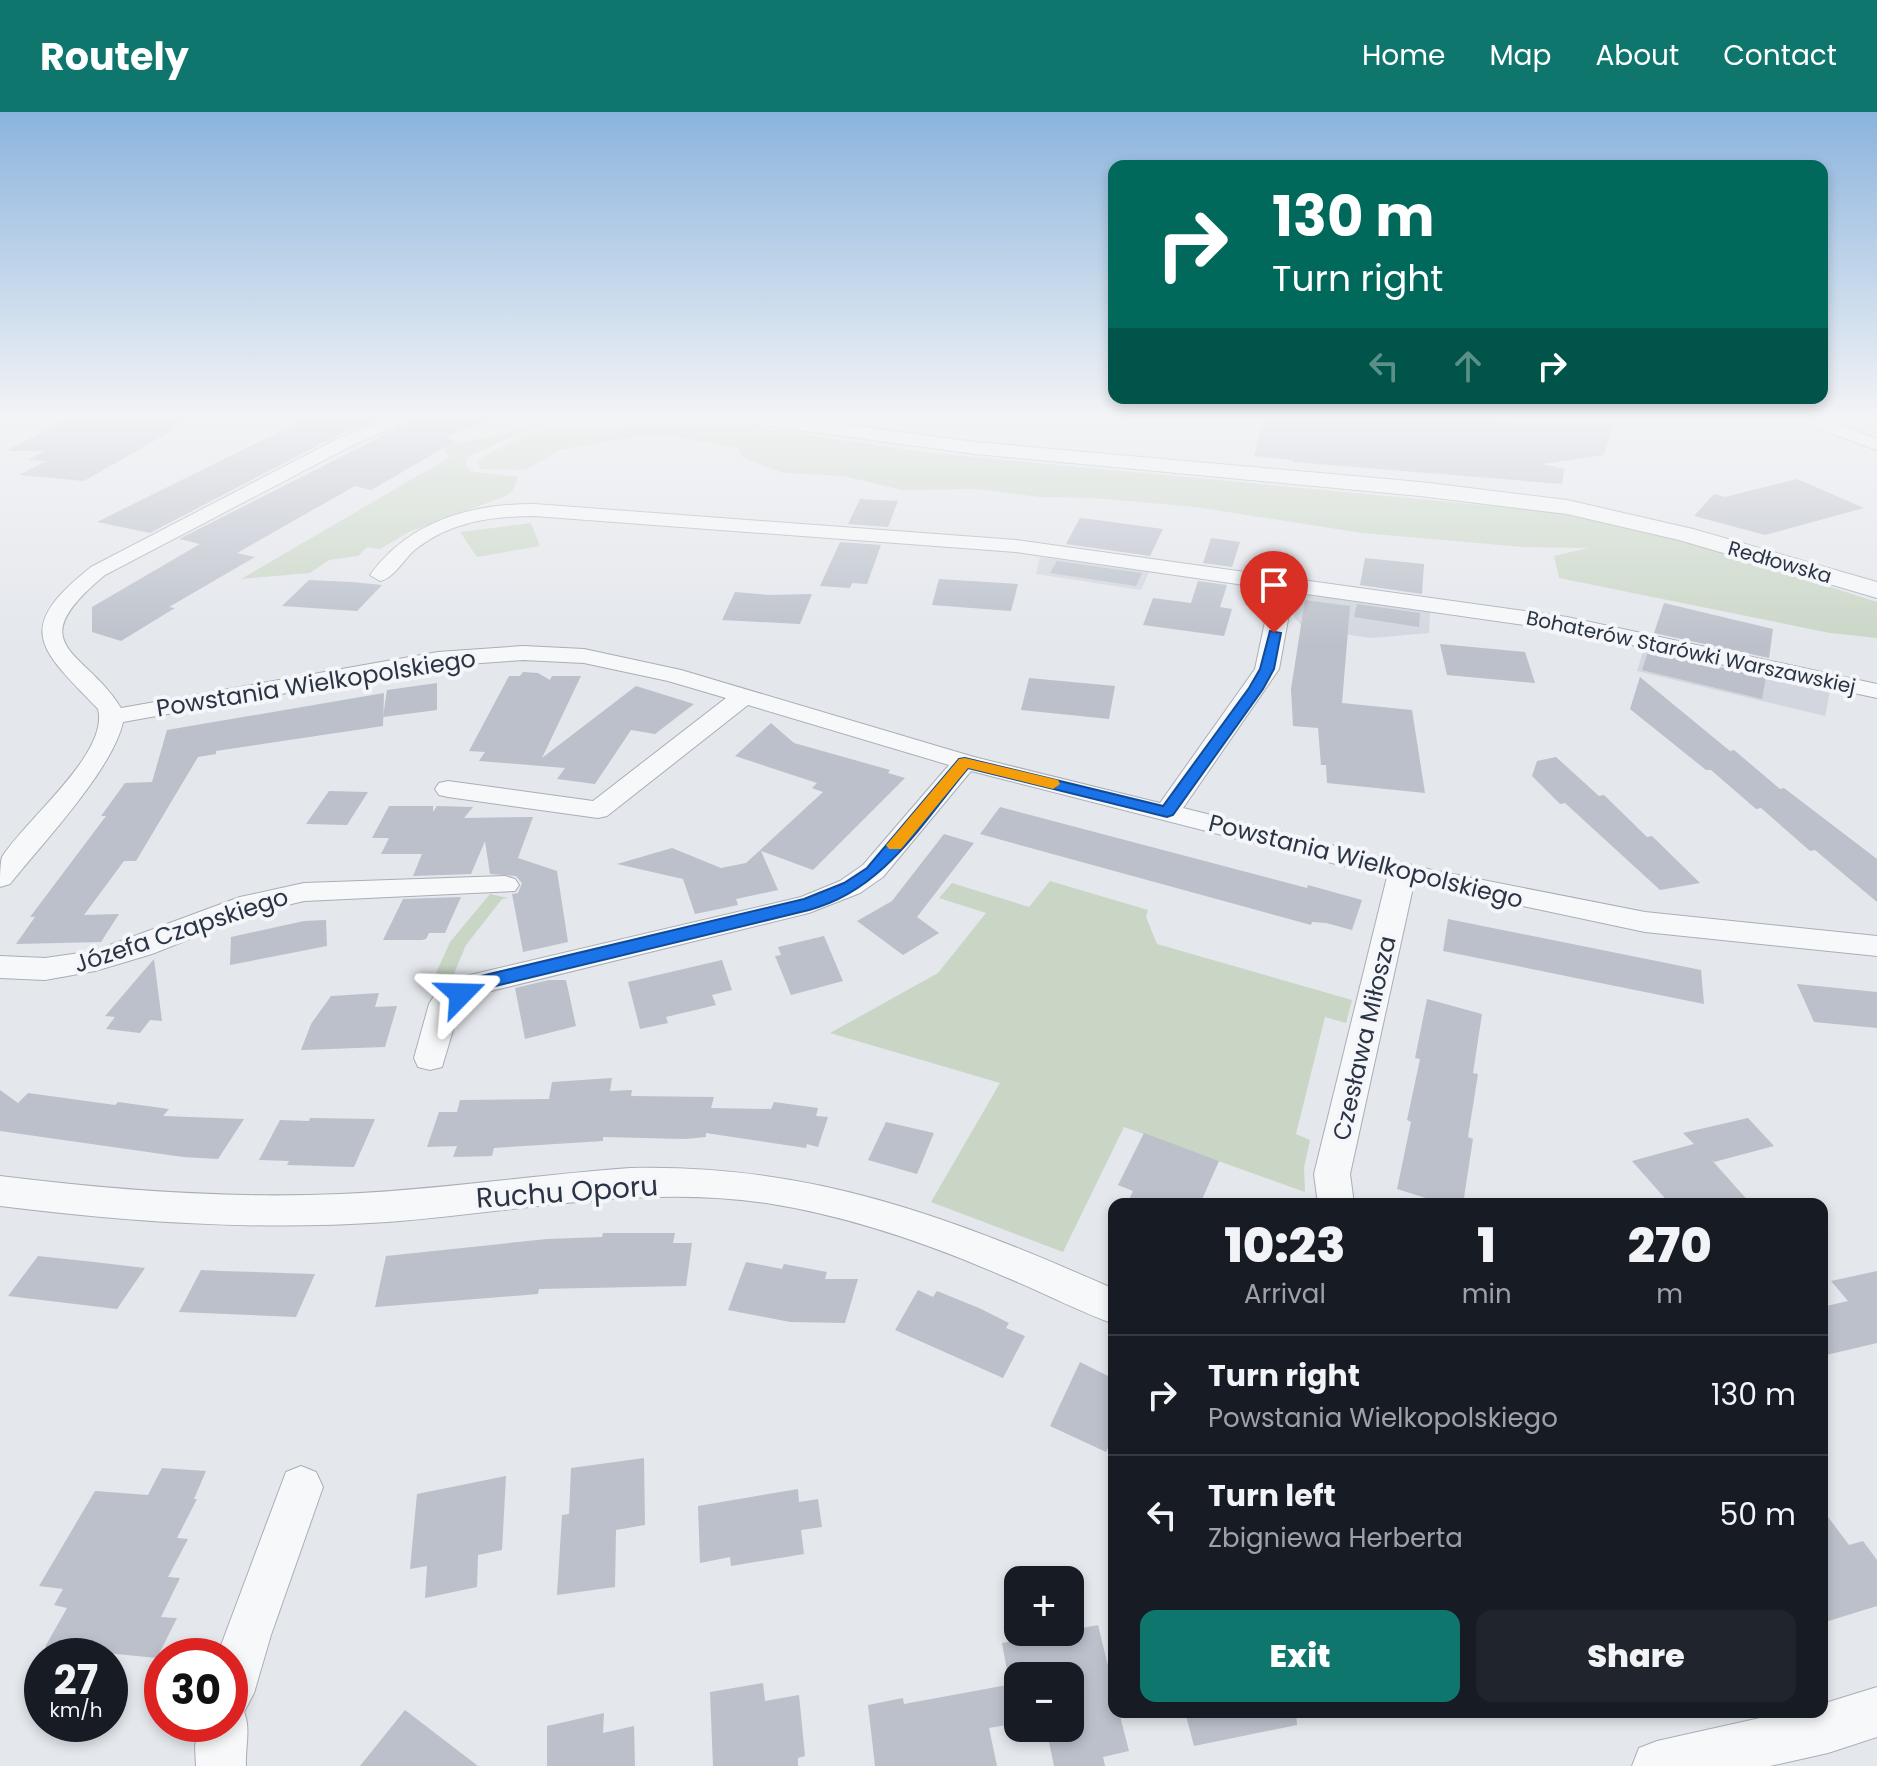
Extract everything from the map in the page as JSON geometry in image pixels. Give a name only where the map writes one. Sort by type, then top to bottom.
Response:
[{"type":"street","points":[[0,878],[92,764],[107,739],[112,717],[100,696],[60,657],[52,636],[53,619],[76,589],[98,571],[249,492]]},
{"type":"street","name":"Redłowska","points":[[1446,492],[1567,507],[1672,531],[1877,590]]},
{"type":"street","name":"Bohaterów Starówki Warszawskiej","points":[[380,575],[406,547],[425,533],[476,515],[516,510],[990,543],[1582,626],[1877,691]]},
{"type":"street","points":[[1167,812],[1267,669],[1284,584]]},
{"type":"street","name":"Powstania Wielkopolskiego","points":[[112,717],[388,667],[497,654],[554,654],[615,661],[673,675],[965,762],[1402,872],[1645,922],[1877,946]]},
{"type":"street","points":[[448,789],[598,810],[743,697]]},
{"type":"street","points":[[430,1058],[445,1004],[477,984],[809,904],[850,887],[873,871],[965,762]]},
{"type":"street","name":"Czesława Miłosza","points":[[1335,1198],[1332,1174],[1402,872]]},
{"type":"street","name":"Józefa Czapskiego","points":[[0,967],[45,969],[95,961],[141,947],[250,904],[304,892],[505,885]]},
{"type":"street","name":"Ruchu Oporu","points":[[0,1191],[152,1208],[269,1213],[388,1207],[610,1185],[711,1183],[774,1190],[896,1217],[1008,1259],[1108,1304]]},
{"type":"street","points":[[246,1638],[301,1487]]},
{"type":"street","points":[[1657,1766],[1828,1728],[1877,1712]]},
{"type":"street","points":[[221,1742],[221,1766]]},
{"type":"shaded area","points":[[1040,557],[1149,572],[1141,590],[1036,574]]},
{"type":"shaded area","points":[[1304,594],[1430,611],[1429,633],[1371,638],[1316,630],[1301,625],[1294,617],[1295,597]]},
{"type":"shaded area","points":[[1644,649],[1830,691],[1825,716],[1637,671]]},
{"type":"green space","points":[[390,492],[512,492],[409,532],[380,549],[367,547],[358,556],[329,560],[310,573],[241,579]]},
{"type":"green space","points":[[1002,492],[1347,492],[1556,512],[1693,543],[1877,602],[1877,638],[1830,633],[1559,578],[1554,556],[1588,548],[1523,547],[1362,533],[1196,507]]},
{"type":"green space","points":[[531,523],[540,546],[477,557],[460,532]]},
{"type":"green space","points":[[1050,881],[1148,910],[1146,917],[1157,944],[1352,1000],[1346,1023],[1325,1017],[1296,1134],[1310,1140],[1304,1168],[1305,1192],[1124,1127],[1063,1252],[931,1202],[1000,1083],[830,1033],[938,973],[986,913],[939,898],[952,883],[1029,907]]},
{"type":"green space","points":[[490,894],[508,898],[502,899],[466,945],[453,976],[432,982],[450,942]]},
{"type":"building","points":[[157,492],[228,492],[150,533],[97,522]]},
{"type":"building","points":[[271,492],[344,492],[237,553],[255,557],[169,607],[175,608],[121,641],[92,632],[92,607],[200,544],[179,539]]},
{"type":"building","points":[[1744,492],[1827,492],[1864,508],[1765,535],[1694,516],[1714,494],[1725,497]]},
{"type":"building","points":[[860,499],[898,501],[888,527],[848,524]]},
{"type":"building","points":[[1080,518],[1163,529],[1150,556],[1066,544]]},
{"type":"building","points":[[1211,538],[1240,542],[1232,567],[1203,563]]},
{"type":"building","points":[[840,542],[881,545],[867,584],[852,583],[850,588],[820,586]]},
{"type":"building","points":[[1365,558],[1424,564],[1422,594],[1360,585]]},
{"type":"building","points":[[1057,561],[1142,573],[1136,586],[1050,573]]},
{"type":"building","points":[[939,579],[1018,584],[1011,611],[932,605]]},
{"type":"building","points":[[309,580],[382,585],[357,611],[282,606]]},
{"type":"building","points":[[1198,581],[1227,585],[1220,607],[1232,609],[1224,636],[1143,625],[1153,598],[1191,603]]},
{"type":"building","points":[[735,592],[812,594],[800,624],[722,620]]},
{"type":"building","points":[[1305,600],[1350,606],[1342,703],[1412,710],[1425,793],[1327,783],[1326,765],[1321,765],[1318,728],[1293,726],[1291,689]]},
{"type":"building","points":[[1664,603],[1773,629],[1769,658],[1654,633]]},
{"type":"building","points":[[1357,604],[1420,613],[1419,627],[1354,617]]},
{"type":"building","points":[[1440,644],[1525,652],[1535,683],[1447,675]]},
{"type":"building","points":[[1648,652],[1766,677],[1762,699],[1642,670]]},
{"type":"building","points":[[523,672],[538,673],[550,680],[552,676],[581,676],[542,758],[636,686],[694,704],[655,734],[631,730],[595,784],[557,779],[565,768],[479,761],[485,752],[469,751],[509,676],[520,676]]},
{"type":"building","points":[[1640,677],[1730,751],[1734,750],[1780,789],[1784,788],[1877,859],[1877,902],[1815,850],[1810,851],[1761,808],[1756,809],[1711,770],[1706,770],[1630,709]]},
{"type":"building","points":[[1029,678],[1115,686],[1109,719],[1021,710]]},
{"type":"building","points":[[437,683],[437,710],[383,717],[387,690]]},
{"type":"building","points":[[384,693],[383,726],[216,751],[216,754],[198,757],[136,861],[124,861],[84,915],[119,914],[101,942],[16,944],[35,917],[30,917],[106,816],[101,816],[125,783],[152,782],[167,730]]},
{"type":"building","points":[[771,723],[794,743],[890,770],[888,773],[905,778],[813,870],[761,851],[778,890],[736,899],[738,905],[695,914],[683,879],[617,864],[672,848],[721,868],[746,863],[823,792],[812,788],[817,783],[735,756]]},
{"type":"building","points":[[1556,757],[1599,796],[1604,795],[1647,837],[1652,836],[1700,883],[1660,890],[1565,803],[1560,804],[1532,776],[1537,761]]},
{"type":"building","points":[[329,791],[368,792],[347,825],[306,824]]},
{"type":"building","points":[[389,806],[433,806],[433,812],[437,806],[473,807],[464,818],[533,817],[518,858],[557,871],[568,942],[523,952],[512,894],[518,893],[522,883],[516,876],[490,874],[485,841],[471,874],[413,876],[422,854],[381,854],[389,838],[372,838]]},
{"type":"building","points":[[1000,807],[1362,900],[1352,930],[1326,923],[1312,922],[1311,925],[980,834]]},
{"type":"building","points":[[944,834],[974,843],[917,917],[939,933],[903,955],[857,921],[892,901]]},
{"type":"building","points":[[461,897],[445,933],[429,933],[422,940],[383,940],[403,899]]},
{"type":"building","points":[[1448,919],[1701,970],[1704,1004],[1443,951]]},
{"type":"building","points":[[326,920],[327,946],[230,965],[231,937],[304,921]]},
{"type":"building","points":[[824,936],[843,981],[791,995],[775,956],[781,955],[778,947]]},
{"type":"building","points":[[154,959],[162,1021],[150,1020],[140,1033],[106,1029],[115,1017],[105,1016]]},
{"type":"building","points":[[722,960],[732,990],[712,995],[716,1005],[666,1017],[668,1023],[640,1029],[628,982]]},
{"type":"building","points":[[549,980],[566,980],[576,1026],[525,1039],[515,988]]},
{"type":"building","points":[[1797,984],[1877,992],[1877,1028],[1814,1022]]},
{"type":"building","points":[[379,993],[375,1007],[397,1006],[385,1047],[301,1050],[311,1024],[331,996]]},
{"type":"building","points":[[1427,999],[1482,1014],[1473,1073],[1478,1074],[1468,1137],[1473,1139],[1464,1198],[1426,1198],[1397,1189],[1420,1059],[1415,1058]]},
{"type":"building","points":[[612,1078],[610,1091],[632,1090],[631,1096],[714,1097],[711,1108],[771,1109],[774,1102],[818,1108],[816,1116],[828,1117],[818,1147],[807,1144],[806,1148],[706,1133],[706,1137],[685,1139],[603,1137],[603,1141],[494,1148],[492,1156],[453,1157],[457,1146],[427,1147],[439,1112],[457,1112],[460,1100],[549,1099],[552,1082]]},
{"type":"building","points":[[0,1090],[18,1103],[28,1093],[169,1109],[163,1116],[244,1119],[218,1159],[183,1157],[0,1131]]},
{"type":"building","points":[[310,1118],[375,1119],[354,1167],[287,1165],[289,1161],[259,1160],[280,1120],[309,1121]]},
{"type":"building","points":[[1748,1118],[1774,1146],[1714,1162],[1709,1157],[1746,1198],[1665,1198],[1632,1161],[1694,1144],[1683,1133]]},
{"type":"building","points":[[886,1122],[934,1133],[917,1174],[868,1160]]},
{"type":"building","points":[[1144,1133],[1219,1161],[1203,1198],[1130,1198],[1133,1191],[1118,1185]]},
{"type":"building","points":[[603,1233],[675,1233],[673,1243],[692,1243],[686,1286],[539,1289],[538,1294],[375,1307],[386,1256],[547,1239],[602,1237]]},
{"type":"building","points":[[38,1256],[145,1268],[117,1309],[8,1296]]},
{"type":"building","points":[[746,1262],[782,1269],[784,1264],[827,1272],[825,1279],[858,1279],[845,1323],[790,1322],[728,1310]]},
{"type":"building","points":[[201,1270],[315,1274],[296,1317],[179,1312]]},
{"type":"building","points":[[1877,1271],[1877,1343],[1828,1355],[1828,1306],[1848,1301],[1831,1281]]},
{"type":"building","points":[[918,1290],[933,1297],[937,1291],[979,1308],[1009,1323],[1006,1328],[1025,1336],[1003,1378],[895,1330]]},
{"type":"building","points":[[1080,1362],[1108,1376],[1106,1452],[1050,1426]]},
{"type":"building","points":[[644,1458],[645,1525],[616,1530],[615,1587],[557,1595],[562,1515],[569,1514],[571,1468]]},
{"type":"building","points":[[162,1468],[206,1471],[194,1499],[197,1499],[177,1538],[188,1539],[168,1577],[180,1578],[161,1617],[177,1618],[167,1638],[144,1638],[144,1657],[128,1655],[128,1638],[50,1638],[67,1608],[54,1605],[63,1589],[39,1586],[95,1491],[148,1495]]},
{"type":"building","points":[[506,1476],[502,1550],[478,1555],[477,1587],[425,1598],[427,1566],[410,1569],[417,1494]]},
{"type":"building","points":[[798,1489],[799,1502],[818,1499],[822,1527],[801,1530],[804,1554],[731,1566],[730,1557],[700,1563],[698,1506]]},
{"type":"building","points":[[1828,1517],[1849,1545],[1863,1541],[1877,1560],[1877,1606],[1828,1621]]},
{"type":"building","points":[[1098,1625],[1108,1666],[1108,1718],[1121,1718],[1129,1751],[1103,1757],[1105,1766],[1054,1766],[1049,1742],[1084,1742],[1084,1662],[1005,1662],[1002,1643],[1004,1646],[1084,1646],[1084,1628]]},
{"type":"building","points":[[763,1683],[765,1701],[799,1695],[805,1756],[798,1758],[798,1766],[713,1766],[710,1692]]},
{"type":"building","points":[[1004,1686],[1004,1725],[989,1728],[997,1766],[875,1766],[868,1705],[903,1698],[904,1704]]},
{"type":"building","points":[[405,1710],[478,1766],[360,1766]]},
{"type":"building","points":[[604,1713],[603,1733],[634,1726],[635,1766],[547,1766],[547,1726]]},
{"type":"building","points":[[1187,1718],[1296,1718],[1297,1725],[1194,1746]]},
{"type":"slow traffic","points":[[895,845],[965,762],[1053,784]]},
{"type":"route","points":[[461,994],[477,984],[809,904],[850,887],[873,871],[965,762],[1167,812],[1256,689],[1267,669],[1274,633]]}]
